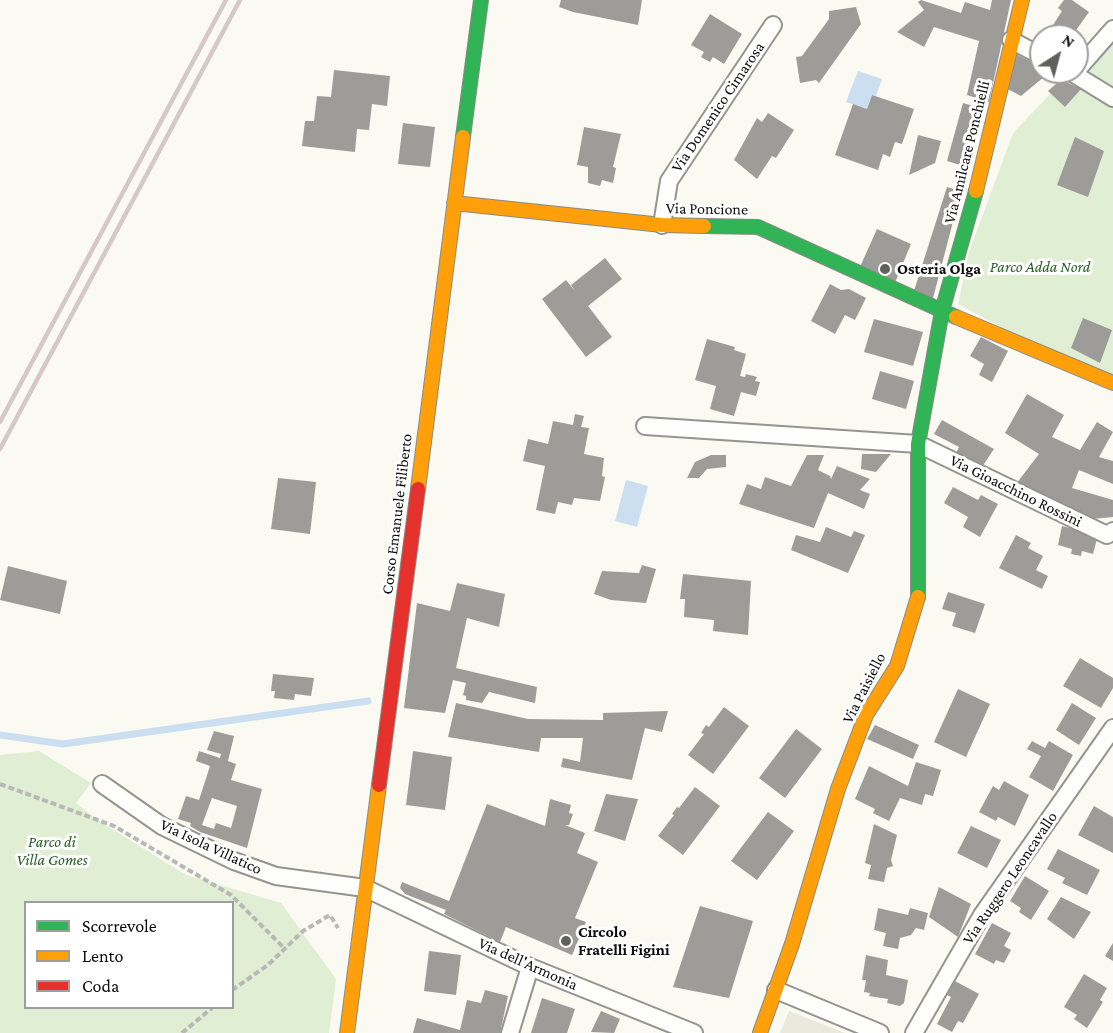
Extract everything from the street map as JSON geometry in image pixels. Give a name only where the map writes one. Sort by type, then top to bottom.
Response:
[{"type":"street","name":"Corso Emanuele Filiberto","points":[[347,1033],[481,0]]},
{"type":"street","name":"Via Amilcare Ponchielli","points":[[942,311],[990,140],[1011,40],[1022,0]]},
{"type":"street","name":"Via Domenico Cimarosa","points":[[662,225],[669,181],[773,25]]},
{"type":"street","points":[[1089,55],[1113,29]]},
{"type":"street","points":[[1011,40],[1029,50]]},
{"type":"street","points":[[1089,82],[1113,98]]},
{"type":"street","name":"Via Poncione","points":[[454,203],[662,225],[758,227],[942,311],[1113,383]]},
{"type":"street","name":"Via Paisiello","points":[[760,1033],[776,990],[838,789],[866,715],[897,666],[921,590],[918,444],[942,311]]},
{"type":"street","points":[[645,426],[918,444]]},
{"type":"street","name":"Via Gioacchino Rossini","points":[[918,444],[1107,535],[1113,531]]},
{"type":"street","name":"Via Ruggero Leoncavallo","points":[[914,1033],[982,915],[1113,728]]},
{"type":"street","name":"Via Isola Villatico","points":[[102,784],[162,826],[234,861],[276,876],[365,888]]},
{"type":"street","name":"Via dell'Armonia","points":[[365,888],[530,967],[694,1033]]},
{"type":"street","points":[[510,1033],[530,967]]},
{"type":"street","points":[[776,990],[880,1033]]},
{"type":"path","points":[[0,784],[114,826],[231,895],[285,949]]},
{"type":"path","points":[[234,988],[285,949],[303,931],[330,915],[340,931],[360,936]]},
{"type":"path","points":[[182,1033],[211,1009]]},
{"type":"green space","name":"Parco Adda Nord","points":[[1113,28],[1113,388],[958,304],[969,252],[1013,133],[1060,84],[1089,84],[1089,53]]},
{"type":"green space","name":"Parco di Villa Gomes","points":[[39,751],[91,783],[76,803],[96,819],[186,875],[281,903],[336,979],[329,1033],[0,1033],[0,755]]},
{"type":"shaded area","points":[[789,1011],[845,1033],[780,1033]]},
{"type":"water","points":[[858,71],[882,79],[876,96],[872,95],[867,109],[846,102]]},
{"type":"water","points":[[626,480],[648,486],[637,527],[615,521]]},
{"type":"building","points":[[561,0],[642,0],[638,25],[573,12],[559,7]]},
{"type":"building","points":[[921,0],[961,13],[965,2],[990,10],[992,0],[1011,0],[989,102],[967,95],[979,41],[934,27],[924,47],[897,32],[924,10],[918,2]]},
{"type":"building","points":[[1064,0],[1072,0],[1089,12],[1080,24],[1054,24],[1062,11],[1058,8]]},
{"type":"building","points":[[856,7],[861,24],[819,83],[816,80],[800,83],[796,57],[802,56],[829,19],[829,11]]},
{"type":"building","points":[[710,14],[742,34],[724,64],[713,57],[710,62],[701,57],[704,52],[691,45]]},
{"type":"building","points":[[1014,53],[1029,61],[1029,84],[1036,84],[1021,96],[1004,87]]},
{"type":"building","points":[[334,70],[390,76],[387,106],[372,104],[369,130],[357,129],[355,152],[302,146],[305,121],[314,121],[317,96],[331,97]]},
{"type":"building","points":[[1056,84],[1070,84],[1081,89],[1065,107],[1048,91]]},
{"type":"building","points":[[872,95],[914,109],[902,144],[895,142],[890,157],[883,154],[878,170],[835,155],[853,104],[867,109]]},
{"type":"building","points":[[963,103],[984,109],[967,167],[947,161]]},
{"type":"building","points":[[768,113],[794,130],[776,158],[772,156],[757,179],[734,160],[757,118],[762,122]]},
{"type":"building","points":[[403,123],[435,127],[430,167],[398,164]]},
{"type":"building","points":[[584,127],[621,134],[613,167],[616,168],[613,183],[602,180],[600,186],[588,183],[588,167],[577,165]]},
{"type":"building","points":[[918,135],[941,141],[935,163],[909,175]]},
{"type":"building","points":[[1075,137],[1104,151],[1088,197],[1057,185]]},
{"type":"building","points":[[947,187],[961,191],[932,302],[913,294]]},
{"type":"building","points":[[877,229],[911,244],[894,285],[859,269]]},
{"type":"building","points":[[605,258],[622,279],[588,306],[612,337],[586,357],[542,299],[566,280],[575,291],[571,285]]},
{"type":"building","points":[[830,284],[841,290],[849,289],[866,298],[855,320],[845,315],[835,334],[811,321]]},
{"type":"building","points":[[1083,318],[1112,330],[1100,363],[1071,348]]},
{"type":"building","points":[[874,319],[923,332],[913,366],[864,352]]},
{"type":"building","points":[[981,337],[1008,351],[992,382],[979,375],[984,364],[970,356]]},
{"type":"building","points":[[707,339],[735,347],[734,350],[746,354],[740,376],[745,377],[746,374],[757,377],[755,381],[760,382],[756,396],[741,392],[734,416],[710,409],[716,386],[695,380]]},
{"type":"building","points":[[880,371],[914,381],[906,409],[872,399]]},
{"type":"building","points":[[1027,394],[1064,415],[1052,437],[1080,450],[1097,422],[1113,432],[1099,457],[1113,461],[1113,484],[1079,470],[1072,488],[1113,500],[1113,517],[1092,519],[1016,484],[1039,454],[1005,433]]},
{"type":"building","points":[[575,414],[584,416],[581,427],[589,428],[584,454],[604,458],[602,476],[605,477],[600,501],[574,498],[572,505],[558,502],[555,514],[536,510],[545,466],[523,461],[528,439],[548,444],[553,421],[573,425]]},
{"type":"building","points":[[942,420],[994,449],[982,467],[956,453],[959,447],[934,434]]},
{"type":"building","points":[[862,454],[891,454],[876,472],[861,469]]},
{"type":"building","points":[[711,455],[726,455],[726,467],[707,469],[699,478],[687,478],[695,462]]},
{"type":"building","points":[[807,455],[824,455],[818,470],[830,476],[831,479],[837,466],[870,479],[860,490],[870,494],[864,509],[828,493],[814,528],[739,504],[747,484],[761,489],[765,477],[791,486]]},
{"type":"building","points":[[278,478],[316,482],[310,534],[271,529]]},
{"type":"building","points":[[953,487],[978,500],[981,495],[998,504],[980,537],[963,527],[968,517],[944,503]]},
{"type":"building","points":[[1062,526],[1098,535],[1093,554],[1082,551],[1081,556],[1071,554],[1072,549],[1058,545]]},
{"type":"building","points":[[826,527],[851,537],[854,531],[865,535],[848,573],[791,550],[796,535],[820,542]]},
{"type":"building","points":[[1016,535],[1031,543],[1028,548],[1043,556],[1036,570],[1048,576],[1042,589],[999,568]]},
{"type":"building","points":[[642,565],[656,569],[646,603],[611,600],[594,594],[602,571],[639,573]]},
{"type":"building","points":[[8,566],[67,581],[60,614],[0,600]]},
{"type":"building","points":[[683,574],[751,581],[748,635],[713,631],[714,620],[684,617],[685,599],[680,599]]},
{"type":"building","points":[[457,583],[505,594],[499,627],[467,618],[456,668],[537,687],[535,703],[489,692],[482,703],[466,700],[466,696],[463,695],[466,683],[453,680],[445,713],[404,708],[417,603],[450,611]]},
{"type":"building","points":[[948,592],[985,604],[975,633],[952,626],[956,613],[942,609]]},
{"type":"building","points":[[1080,658],[1113,678],[1113,688],[1101,708],[1063,686]]},
{"type":"building","points":[[273,674],[314,678],[311,696],[295,694],[294,700],[274,698],[275,691],[271,691]]},
{"type":"building","points":[[958,689],[990,704],[966,757],[934,742]]},
{"type":"building","points":[[456,703],[528,719],[603,720],[603,713],[668,711],[662,732],[645,728],[632,780],[561,767],[563,758],[580,762],[583,738],[541,738],[539,752],[448,737]]},
{"type":"building","points":[[1072,703],[1096,718],[1079,745],[1056,730]]},
{"type":"building","points":[[724,707],[749,726],[713,774],[688,755],[704,734],[701,733],[706,725],[709,727]]},
{"type":"building","points":[[875,725],[919,745],[913,759],[867,739]]},
{"type":"building","points":[[796,729],[822,749],[785,798],[759,778]]},
{"type":"building","points":[[214,731],[234,736],[228,761],[236,764],[231,780],[262,789],[247,848],[200,832],[190,826],[191,823],[178,819],[186,796],[199,800],[210,766],[196,761],[199,751],[220,758],[221,754],[207,750]],"holes":[[[212,798],[237,806],[231,828],[216,823],[214,829],[202,825]]]},
{"type":"building","points":[[1032,741],[1045,748],[1049,741],[1073,755],[1053,791],[1029,777],[1041,756],[1027,749]]},
{"type":"building","points":[[413,751],[452,757],[445,810],[406,805]]},
{"type":"building","points":[[916,762],[941,770],[933,796],[925,794],[922,805],[900,798],[889,821],[873,813],[875,809],[855,799],[869,766],[908,786]]},
{"type":"building","points":[[1004,781],[1029,795],[1015,826],[998,817],[996,821],[979,812],[993,786],[999,790]]},
{"type":"building","points":[[695,787],[720,806],[683,855],[658,836],[674,815],[672,814],[677,807],[679,808]]},
{"type":"building","points":[[606,794],[638,799],[625,841],[594,831]]},
{"type":"building","points":[[550,799],[571,805],[569,813],[573,814],[569,825],[565,825],[585,833],[577,853],[598,862],[575,918],[586,922],[572,955],[506,927],[500,942],[444,914],[446,910],[405,894],[400,888],[402,882],[449,901],[487,804],[545,826]]},
{"type":"building","points":[[1094,806],[1113,817],[1113,853],[1078,835]]},
{"type":"building","points":[[768,812],[794,831],[757,880],[731,861]]},
{"type":"building","points":[[874,824],[897,835],[891,860],[893,866],[887,868],[884,882],[868,879],[871,865],[865,863]]},
{"type":"building","points":[[971,826],[1001,840],[987,868],[957,853]]},
{"type":"building","points":[[1058,849],[1100,870],[1087,895],[1062,883],[1065,878],[1047,869]]},
{"type":"building","points":[[1025,876],[1049,891],[1031,920],[1019,912],[1021,908],[1010,901]]},
{"type":"building","points":[[939,887],[971,904],[958,937],[929,917]]},
{"type":"building","points":[[1061,897],[1091,912],[1074,939],[1047,919]]},
{"type":"building","points":[[700,906],[753,921],[729,998],[673,987]]},
{"type":"building","points":[[878,908],[908,915],[910,908],[928,913],[924,930],[916,928],[911,935],[900,938],[898,949],[883,946],[886,933],[874,930]]},
{"type":"building","points":[[992,923],[1011,933],[1004,946],[1011,950],[1004,963],[996,960],[994,964],[975,954]]},
{"type":"building","points":[[1113,943],[1113,961],[1105,956]]},
{"type":"building","points":[[429,951],[461,955],[456,995],[424,991]]},
{"type":"building","points":[[866,955],[888,960],[886,975],[908,980],[904,1003],[900,1006],[887,1003],[888,999],[869,996],[870,993],[864,992],[866,980],[862,980]]},
{"type":"building","points":[[1084,974],[1107,988],[1100,1000],[1103,1002],[1087,1028],[1074,1019],[1077,1015],[1064,1007]]},
{"type":"building","points":[[955,981],[979,994],[963,1023],[958,1021],[952,1032],[937,1024],[951,997],[947,995]]},
{"type":"building","points":[[485,990],[508,996],[500,1033],[413,1033],[417,1018],[460,1030],[467,1000],[481,1003]]},
{"type":"building","points":[[542,998],[575,1009],[567,1033],[531,1033]]},
{"type":"building","points":[[601,1011],[620,1019],[614,1033],[591,1032]]},
{"type":"waterway","points":[[0,735],[63,744],[368,701]]},
{"type":"railway","points":[[0,422],[226,0]]},
{"type":"railway","points":[[0,449],[240,0]]},
{"type":"traffic: fast","points":[[463,137],[481,0]]},
{"type":"traffic: fast","points":[[918,597],[918,444],[942,311],[976,191]]},
{"type":"traffic: fast","points":[[704,226],[758,227],[956,317]]},
{"type":"traffic: slow","points":[[976,191],[1022,0]]},
{"type":"traffic: slow","points":[[418,489],[463,137]]},
{"type":"traffic: slow","points":[[454,203],[662,225],[704,226]]},
{"type":"traffic: slow","points":[[956,317],[1113,383]]},
{"type":"traffic: slow","points":[[760,1033],[792,944],[838,789],[866,715],[897,666],[918,597]]},
{"type":"traffic: slow","points":[[347,1033],[379,785]]},
{"type":"traffic: jam","points":[[379,785],[418,489]]},
{"type":"place","name":"Osteria Olga","points":[[885,269]]},
{"type":"place","name":"Circolo Fratelli Figini","points":[[566,941]]}]
